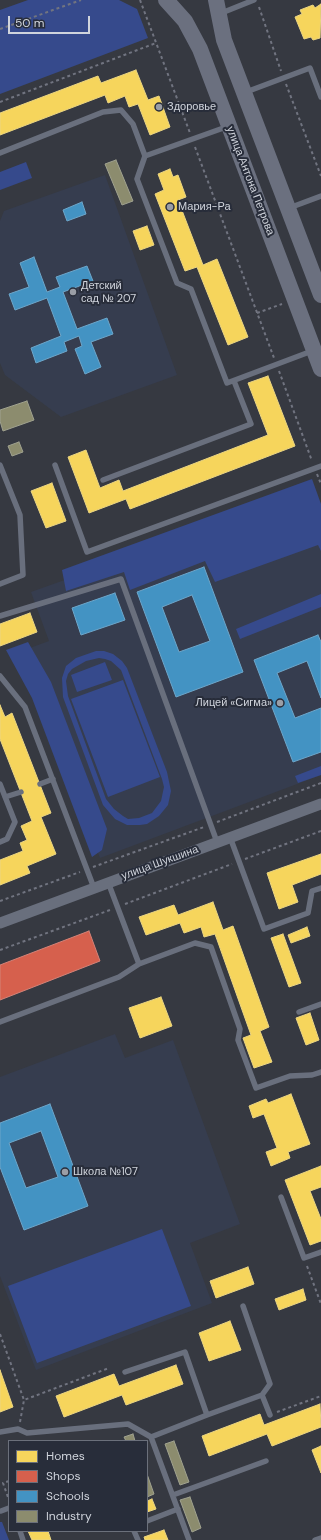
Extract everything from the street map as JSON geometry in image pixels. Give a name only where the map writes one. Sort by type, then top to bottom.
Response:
[{"type":"street","name":"улица Антона Петрова","points":[[166,0],[185,21],[200,49],[264,217],[315,333],[314,350],[321,369]]},
{"type":"street","points":[[217,7],[224,40],[321,295]]},
{"type":"street","points":[[264,217],[288,208]]},
{"type":"street","name":"улица Шукшина","points":[[0,923],[321,804]]},
{"type":"lane","points":[[217,7],[254,0]]},
{"type":"lane","points":[[245,93],[310,68],[321,98]]},
{"type":"lane","points":[[0,153],[103,112],[121,110],[133,124],[145,156],[137,179],[176,283],[191,289],[227,383],[314,350]]},
{"type":"lane","points":[[145,156],[229,126]]},
{"type":"lane","points":[[288,208],[321,196]]},
{"type":"lane","points":[[103,480],[251,424],[234,381]]},
{"type":"lane","points":[[0,465],[20,515],[23,576],[0,584]]},
{"type":"lane","points":[[55,465],[87,552],[318,467]]},
{"type":"lane","points":[[0,616],[121,579],[217,842]]},
{"type":"lane","points":[[0,676],[25,707],[94,888]]},
{"type":"lane","points":[[40,784],[53,779]]},
{"type":"lane","points":[[0,784],[14,822],[7,840],[0,842]]},
{"type":"lane","points":[[5,797],[21,792]]},
{"type":"lane","points":[[230,837],[264,929],[308,913],[312,891],[321,888]]},
{"type":"lane","points":[[108,882],[139,964]]},
{"type":"lane","points":[[0,1022],[119,977],[139,964],[195,943],[211,947],[240,1029],[238,1040],[256,1088],[290,1076],[312,1076],[321,1072]]},
{"type":"lane","points":[[299,1012],[321,1004]]},
{"type":"lane","points":[[281,1197],[304,1258],[321,1252]]},
{"type":"lane","points":[[151,1437],[262,1395],[270,1384],[243,1306]]},
{"type":"lane","points":[[125,1372],[185,1352],[207,1415]]},
{"type":"lane","points":[[262,1395],[270,1415]]},
{"type":"lane","points":[[0,1432],[18,1429],[27,1433],[128,1424],[151,1437],[189,1540]]},
{"type":"lane","points":[[172,1495],[266,1461]]},
{"type":"lane","points":[[1,1511],[8,1508]]},
{"type":"lane","points":[[148,1521],[178,1510]]},
{"type":"lane","points":[[315,1540],[321,1538]]},
{"type":"path","points":[[0,29],[81,0]]},
{"type":"path","points":[[140,0],[276,365],[318,467],[321,484]]},
{"type":"path","points":[[259,7],[283,78],[321,176]]},
{"type":"path","points":[[0,102],[156,43]]},
{"type":"path","points":[[0,901],[321,783]]},
{"type":"path","points":[[0,950],[321,831]]},
{"type":"path","points":[[304,1258],[321,1304]]},
{"type":"path","points":[[0,1334],[24,1400],[18,1429]]},
{"type":"path","points":[[24,1400],[108,1368]]},
{"type":"path","points":[[270,1415],[321,1396]]},
{"type":"path","points":[[8,1481],[4,1483],[8,1497]]},
{"type":"shaded area","points":[[28,0],[119,0],[137,9],[148,38],[0,94],[0,10]]},
{"type":"shaded area","points":[[26,162],[32,178],[0,190],[0,172]]},
{"type":"shaded area","name":"Детский сад № 207","points":[[105,175],[177,375],[61,417],[5,375],[0,363],[0,221],[4,211]]},
{"type":"shaded area","points":[[312,479],[321,504],[321,551],[318,545],[215,582],[205,561],[130,590],[124,572],[66,591],[62,570]]},
{"type":"shaded area","points":[[311,492],[321,520],[321,775],[100,858],[19,652],[49,641],[31,592]]},
{"type":"shaded area","points":[[321,594],[321,607],[240,639],[236,629]]},
{"type":"shaded area","points":[[28,642],[51,682],[107,829],[102,850],[92,857],[32,698],[6,650]]},
{"type":"shaded area","points":[[96,651],[104,651],[113,654],[122,661],[127,668],[167,772],[171,791],[168,805],[159,816],[147,824],[127,825],[115,819],[103,805],[63,697],[62,678],[66,666],[76,658]],"holes":[[[99,658],[111,661],[121,670],[164,787],[161,801],[152,813],[139,818],[128,819],[114,809],[106,799],[68,696],[66,681],[68,674],[72,669],[86,661]]]},
{"type":"shaded area","points":[[105,662],[112,680],[77,692],[71,675]]},
{"type":"shaded area","points":[[123,680],[160,777],[108,797],[71,699]]},
{"type":"shaded area","points":[[321,766],[321,775],[298,783],[295,776]]},
{"type":"shaded area","points":[[115,1034],[125,1058],[173,1040],[240,1224],[190,1243],[212,1303],[36,1370],[0,1276],[0,1077]]},
{"type":"shaded area","points":[[162,1229],[191,1306],[37,1363],[8,1286]]},
{"type":"shaded area","points":[[0,1522],[2,1522],[9,1540],[0,1540]]},
{"type":"building: Homes","points":[[321,4],[320,38],[313,40],[311,37],[304,39],[295,17],[302,14],[300,10],[313,5],[315,8]]},
{"type":"building: Homes","points":[[136,70],[148,100],[159,96],[170,127],[150,135],[138,104],[129,107],[125,96],[108,103],[105,95],[0,135],[0,113],[98,76],[101,83]]},
{"type":"building: Homes","points":[[170,169],[173,177],[178,175],[186,197],[178,200],[203,265],[217,259],[248,337],[228,345],[197,267],[185,271],[155,194],[164,190],[158,174]]},
{"type":"building: Homes","points":[[147,226],[154,245],[140,250],[133,231]]},
{"type":"building: Homes","points":[[268,376],[295,446],[130,509],[126,499],[89,513],[68,457],[86,450],[100,488],[119,480],[123,491],[268,435],[248,383]]},
{"type":"building: Homes","points":[[52,483],[66,521],[46,528],[31,491]]},
{"type":"building: Homes","points":[[30,613],[37,632],[0,646],[0,624]]},
{"type":"building: Homes","points":[[0,705],[5,717],[12,713],[51,813],[41,817],[56,854],[27,866],[30,873],[0,885],[0,860],[23,851],[20,843],[27,840],[21,826],[32,821],[0,739]]},
{"type":"building: Homes","points":[[321,854],[321,874],[292,885],[298,902],[279,909],[267,873]]},
{"type":"building: Homes","points":[[213,902],[223,930],[233,926],[269,1027],[260,1031],[272,1062],[254,1068],[243,1038],[251,1035],[215,934],[204,937],[201,927],[184,933],[180,923],[146,935],[139,917],[174,905],[178,915]]},
{"type":"building: Homes","points":[[307,927],[310,936],[291,943],[288,935]]},
{"type":"building: Homes","points":[[283,934],[301,983],[289,987],[271,938]]},
{"type":"building: Homes","points":[[161,997],[172,1026],[140,1038],[129,1008]]},
{"type":"building: Homes","points":[[310,1013],[319,1040],[306,1045],[296,1018]]},
{"type":"building: Homes","points":[[291,1094],[310,1144],[288,1152],[290,1158],[271,1166],[266,1152],[277,1148],[264,1114],[253,1118],[249,1106],[266,1099],[268,1103]]},
{"type":"building: Homes","points":[[321,1166],[321,1187],[310,1191],[321,1219],[321,1241],[310,1245],[285,1180]]},
{"type":"building: Homes","points":[[248,1267],[254,1284],[216,1298],[210,1281]]},
{"type":"building: Homes","points":[[303,1289],[306,1300],[279,1310],[275,1299]]},
{"type":"building: Homes","points":[[230,1321],[241,1350],[209,1361],[199,1333]]},
{"type":"building: Homes","points":[[176,1365],[183,1384],[126,1405],[122,1395],[64,1417],[56,1396],[114,1374],[119,1386]]},
{"type":"building: Homes","points":[[0,1370],[13,1407],[0,1412]]},
{"type":"building: Homes","points":[[320,1404],[321,1427],[272,1446],[267,1434],[209,1456],[202,1436],[260,1414],[264,1425]]},
{"type":"building: Homes","points":[[321,1446],[321,1473],[312,1450]]},
{"type":"building: Homes","points":[[152,1499],[156,1509],[148,1512],[148,1501]]},
{"type":"building: Homes","points":[[164,1530],[168,1540],[145,1540],[144,1537]]},
{"type":"building: Homes","points":[[28,1532],[48,1532],[51,1540],[32,1540]]},
{"type":"building: Shops","points":[[89,931],[100,961],[0,1000],[0,965]]},
{"type":"building: Schools","points":[[82,202],[86,214],[67,221],[63,210]]},
{"type":"building: Schools","points":[[34,257],[47,292],[60,287],[56,277],[87,266],[93,281],[63,292],[77,329],[107,318],[113,334],[91,342],[101,367],[85,374],[75,349],[82,346],[79,336],[64,342],[67,351],[36,363],[31,348],[61,336],[47,298],[15,310],[9,294],[29,287],[20,263]]},
{"type":"building: Schools","points":[[204,567],[243,672],[176,697],[137,592]],"holes":[[[192,595],[210,641],[179,652],[162,607]]]},
{"type":"building: Schools","points":[[115,593],[125,620],[81,635],[72,608]]},
{"type":"building: Schools","name":"Лицей «Сигма»","points":[[318,635],[321,642],[321,698],[307,661],[277,673],[295,718],[321,708],[321,752],[293,762],[254,660]]},
{"type":"building: Schools","name":"Школа №107","points":[[50,1104],[88,1206],[24,1230],[0,1167],[0,1123]],"holes":[[[41,1131],[58,1177],[26,1188],[9,1143]]]},
{"type":"building: Industry","points":[[116,160],[133,201],[122,205],[105,164]]},
{"type":"building: Industry","points":[[27,401],[34,420],[3,431],[0,421],[0,410]]},
{"type":"building: Industry","points":[[19,442],[23,452],[12,456],[8,446]]},
{"type":"building: Industry","points":[[133,1434],[135,1440],[126,1440],[124,1437]]},
{"type":"building: Industry","points":[[174,1441],[189,1482],[180,1485],[165,1444]]},
{"type":"building: Industry","points":[[148,1477],[154,1494],[148,1497]]},
{"type":"building: Industry","points":[[190,1497],[201,1528],[192,1532],[180,1500]]},
{"type":"place","name":"Здоровье","points":[[159,107]]},
{"type":"place","name":"Мария-Ра","points":[[170,207]]},
{"type":"place","name":"Детский сад № 207","points":[[73,292]]},
{"type":"place","name":"Лицей «Сигма»","points":[[280,703]]},
{"type":"place","name":"Школа №107","points":[[65,1172]]}]
